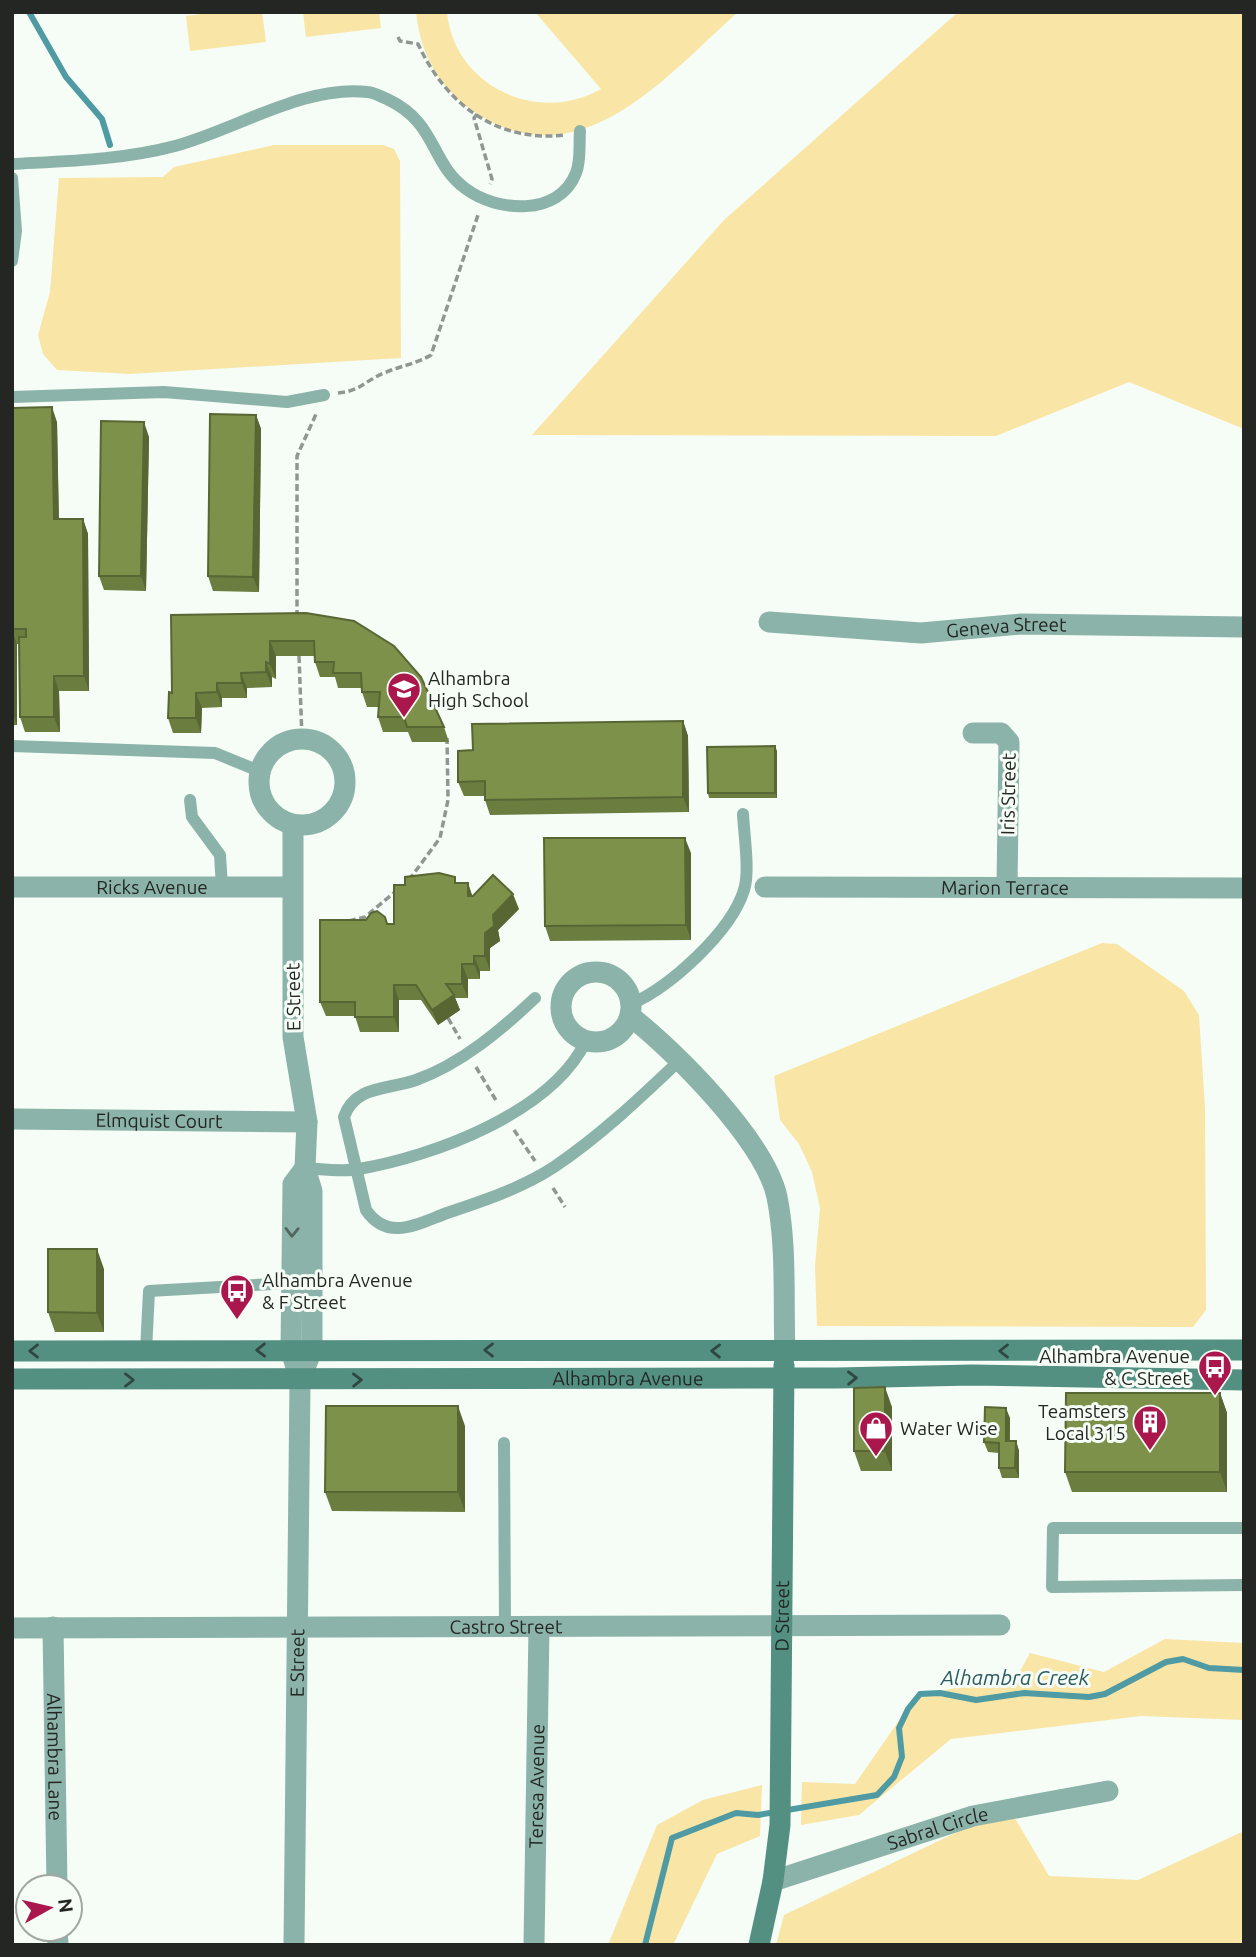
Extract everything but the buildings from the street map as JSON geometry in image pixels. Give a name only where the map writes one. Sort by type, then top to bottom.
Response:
[{"type":"main road","name":"Alhambra Avenue","points":[[12,1351],[1244,1350]]},
{"type":"main road","name":"D Street","points":[[759,1945],[773,1881],[780,1825],[780,1626],[785,1352]]},
{"type":"main road","name":"Alhambra Avenue","points":[[12,1379],[784,1379],[972,1375],[1244,1380]]},
{"type":"street","name":"Geneva Street","points":[[769,622],[921,633],[1021,624],[1244,627]]},
{"type":"street","name":"Iris Street","points":[[973,733],[1001,733],[1009,742],[1007,887]]},
{"type":"street","points":[[302,739],[319,742],[333,751],[344,771],[345,783],[344,795],[330,816],[306,826],[281,821],[265,807],[258,785],[259,771],[273,749],[283,743],[302,739]]},
{"type":"street","name":"E Street","points":[[293,825],[293,1037],[307,1122],[305,1168],[293,1184],[301,1283],[294,1945]]},
{"type":"street","name":"Ricks Avenue","points":[[12,887],[180,884],[292,887]]},
{"type":"street","name":"Marion Terrace","points":[[755,887],[1244,888]]},
{"type":"street","points":[[590,971],[613,975],[629,992],[631,1010],[618,1035],[608,1040],[586,1041],[567,1027],[562,1016],[560,1005],[569,983],[590,971]]},
{"type":"street","points":[[631,1010],[734,1121],[765,1167],[777,1195],[785,1352]]},
{"type":"street","name":"Elmquist Court","points":[[12,1119],[307,1122]]},
{"type":"street","name":"Castro Street","points":[[12,1628],[1000,1625]]},
{"type":"street","name":"Alhambra Lane","points":[[53,1627],[57,1873]]},
{"type":"street","name":"Teresa Avenue","points":[[534,1945],[539,1627]]},
{"type":"street","name":"Sabral Circle","points":[[773,1881],[973,1816],[1108,1791]]},
{"type":"lane","points":[[12,164],[134,156],[227,130],[317,92],[369,92],[403,107],[422,124],[453,175],[466,189],[509,207],[547,202],[562,191],[576,173],[580,132]]},
{"type":"lane","points":[[12,178],[16,231],[12,261]]},
{"type":"lane","points":[[12,397],[164,393],[287,402],[324,395]]},
{"type":"lane","points":[[12,746],[215,753],[259,771]]},
{"type":"lane","points":[[190,800],[192,817],[220,855],[222,887]]},
{"type":"lane","points":[[631,1010],[653,995],[715,935],[755,887],[743,814]]},
{"type":"lane","points":[[535,998],[478,1046],[417,1080],[367,1091],[349,1103],[344,1117],[366,1210],[375,1223],[390,1228],[407,1227],[491,1198],[552,1168],[635,1103],[680,1060]]},
{"type":"lane","points":[[305,1168],[357,1170],[454,1142],[542,1096],[577,1060],[586,1041]]},
{"type":"lane","points":[[146,1351],[149,1291],[301,1283]]},
{"type":"lane","points":[[504,1443],[505,1627]]},
{"type":"lane","points":[[1244,1528],[1053,1528],[1052,1587],[1244,1585]]},
{"type":"path","points":[[398,37],[400,41],[418,44],[431,72],[446,91],[477,114],[506,130],[552,137],[580,132]]},
{"type":"path","points":[[297,629],[297,456],[324,395],[356,391],[382,373],[414,365],[432,355],[492,179],[474,118],[477,114]]},
{"type":"path","points":[[299,656],[302,739]]},
{"type":"path","points":[[407,883],[440,838],[450,775],[449,742],[443,730]]},
{"type":"path","points":[[340,923],[365,917],[396,891]]},
{"type":"shaded area","points":[[217,12],[262,12],[266,42],[190,51],[186,16]]},
{"type":"shaded area","points":[[303,12],[379,12],[381,28],[306,37]]},
{"type":"shaded area","points":[[416,12],[447,12],[453,38],[465,61],[482,79],[503,92],[527,100],[552,103],[577,99],[601,89],[535,12],[738,12],[650,91],[618,113],[584,129],[549,135],[512,130],[473,111],[450,92],[427,55]]},
{"type":"shaded area","points":[[958,12],[1244,12],[1244,429],[1129,382],[996,436],[532,435],[724,220]]},
{"type":"shaded area","points":[[274,145],[383,145],[394,149],[400,161],[401,358],[130,374],[57,370],[43,354],[38,335],[50,292],[59,178],[163,177],[174,167]]},
{"type":"shaded area","points":[[1102,943],[1117,944],[1184,991],[1199,1015],[1205,1108],[1206,1310],[1193,1327],[817,1326],[815,1266],[820,1208],[812,1172],[799,1144],[780,1120],[774,1076]]},
{"type":"shaded area","points":[[1165,1639],[1244,1643],[1244,1720],[1141,1716],[951,1739],[859,1815],[801,1825],[802,1782],[855,1784],[916,1696],[1018,1675],[1030,1653],[1104,1672]]},
{"type":"shaded area","points":[[762,1785],[760,1836],[717,1854],[673,1945],[608,1945],[657,1825],[703,1800]]},
{"type":"shaded area","points":[[1013,1815],[1049,1876],[1138,1880],[1244,1831],[1244,1945],[776,1945],[784,1915],[976,1823]]},
{"type":"waterway","points":[[29,12],[66,77],[102,119],[110,145]]},
{"type":"waterway","name":"Alhambra Creek","points":[[645,1945],[672,1838],[736,1813],[758,1815],[877,1795],[894,1777],[902,1757],[899,1728],[908,1709],[920,1694],[940,1693],[976,1700],[1024,1693],[1089,1697],[1105,1694],[1166,1662],[1183,1659],[1209,1668],[1244,1670]]},
{"type":"place","name":"Alhambra High School","points":[[404,719]]},
{"type":"place","name":"Alhambra Avenue & F Street","points":[[237,1321]]},
{"type":"place","name":"Alhambra Avenue & C Street","points":[[1215,1397]]},
{"type":"place","name":"Teamsters Local 315","points":[[1150,1452]]},
{"type":"place","name":"Water Wise","points":[[876,1458]]}]
